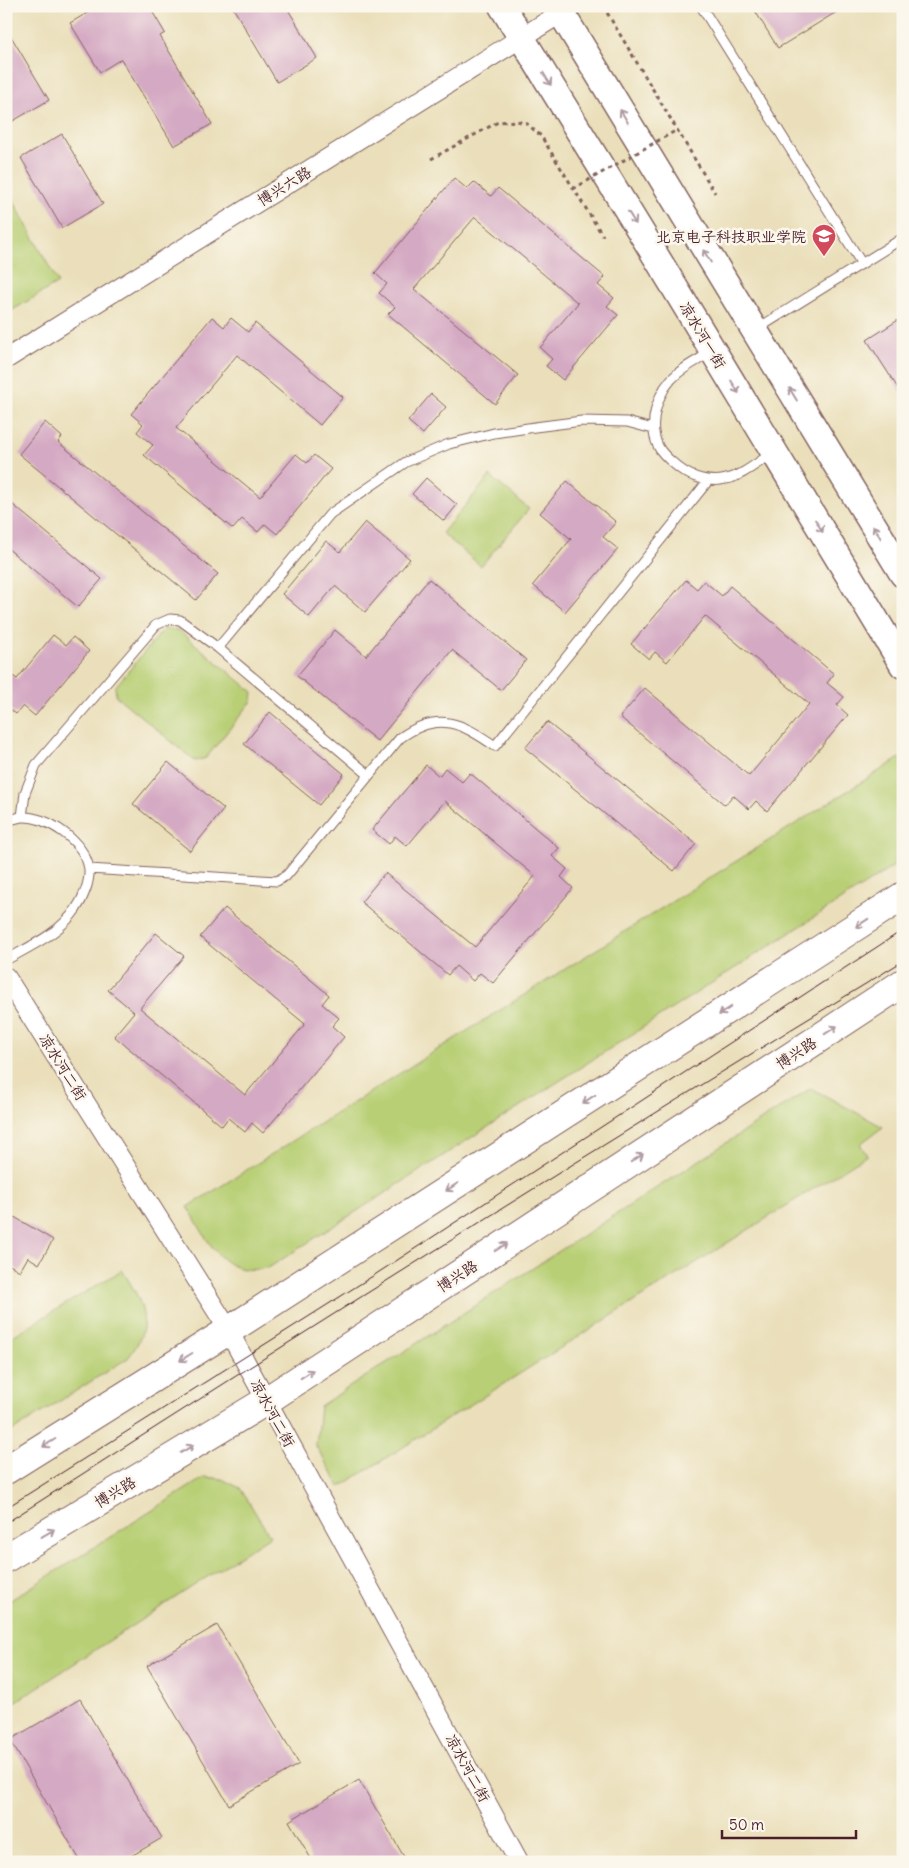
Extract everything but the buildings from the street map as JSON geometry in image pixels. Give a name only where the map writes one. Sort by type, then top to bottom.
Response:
[{"type":"main road","name":"凉水河一街","points":[[502,6],[903,665]]},
{"type":"main road","points":[[559,9],[903,574]]},
{"type":"main road","points":[[6,1470],[228,1331],[903,896]]},
{"type":"main road","name":"博兴路","points":[[6,1558],[266,1401],[903,983]]},
{"type":"street","name":"博兴六路","points":[[6,359],[522,38],[559,9]]},
{"type":"street","name":"凉水河二街","points":[[6,977],[228,1331],[519,1862]]},
{"type":"lane","points":[[701,6],[862,264]]},
{"type":"lane","points":[[755,331],[903,238]]},
{"type":"lane","points":[[713,350],[677,374],[658,403],[653,429],[658,447],[669,460],[686,473],[708,481],[727,479],[774,452]]},
{"type":"lane","points":[[218,648],[330,514],[406,462],[449,444],[494,433],[535,427],[582,421],[627,422],[653,429]]},
{"type":"lane","points":[[89,869],[277,881],[286,875],[400,738],[412,729],[428,724],[447,722],[467,727],[495,746],[708,481]]},
{"type":"lane","points":[[22,817],[25,793],[36,765],[156,625],[170,619],[180,620],[218,648],[368,776]]},
{"type":"lane","points":[[6,821],[22,817],[47,823],[65,832],[80,848],[89,869],[86,889],[77,908],[63,924],[6,960]]},
{"type":"path","points":[[603,6],[715,193]]},
{"type":"path","points":[[431,159],[498,122],[517,121],[526,123],[541,136],[603,236]]},
{"type":"path","points":[[573,189],[677,130]]},
{"type":"green space","points":[[6,187],[58,283],[6,314]]},
{"type":"green space","points":[[490,476],[529,509],[481,566],[442,533]]},
{"type":"green space","points":[[163,630],[178,630],[253,692],[252,701],[206,758],[195,761],[116,696],[115,687]]},
{"type":"green space","points":[[903,756],[903,859],[894,866],[270,1267],[254,1270],[240,1268],[228,1263],[211,1245],[188,1207]]},
{"type":"green space","points":[[811,1088],[883,1127],[860,1144],[867,1155],[340,1487],[316,1446],[320,1406]]},
{"type":"green space","points":[[122,1270],[136,1293],[143,1314],[144,1324],[136,1346],[128,1358],[6,1435],[6,1340]]},
{"type":"green space","points":[[205,1477],[222,1479],[240,1488],[270,1536],[6,1708],[6,1603]]},
{"type":"tram line","points":[[6,1508],[376,1274],[903,930]]},
{"type":"tram line","points":[[6,1523],[453,1239],[903,961]]},
{"type":"place","name":"北京电子科技职业学院","points":[[824,257]]}]
